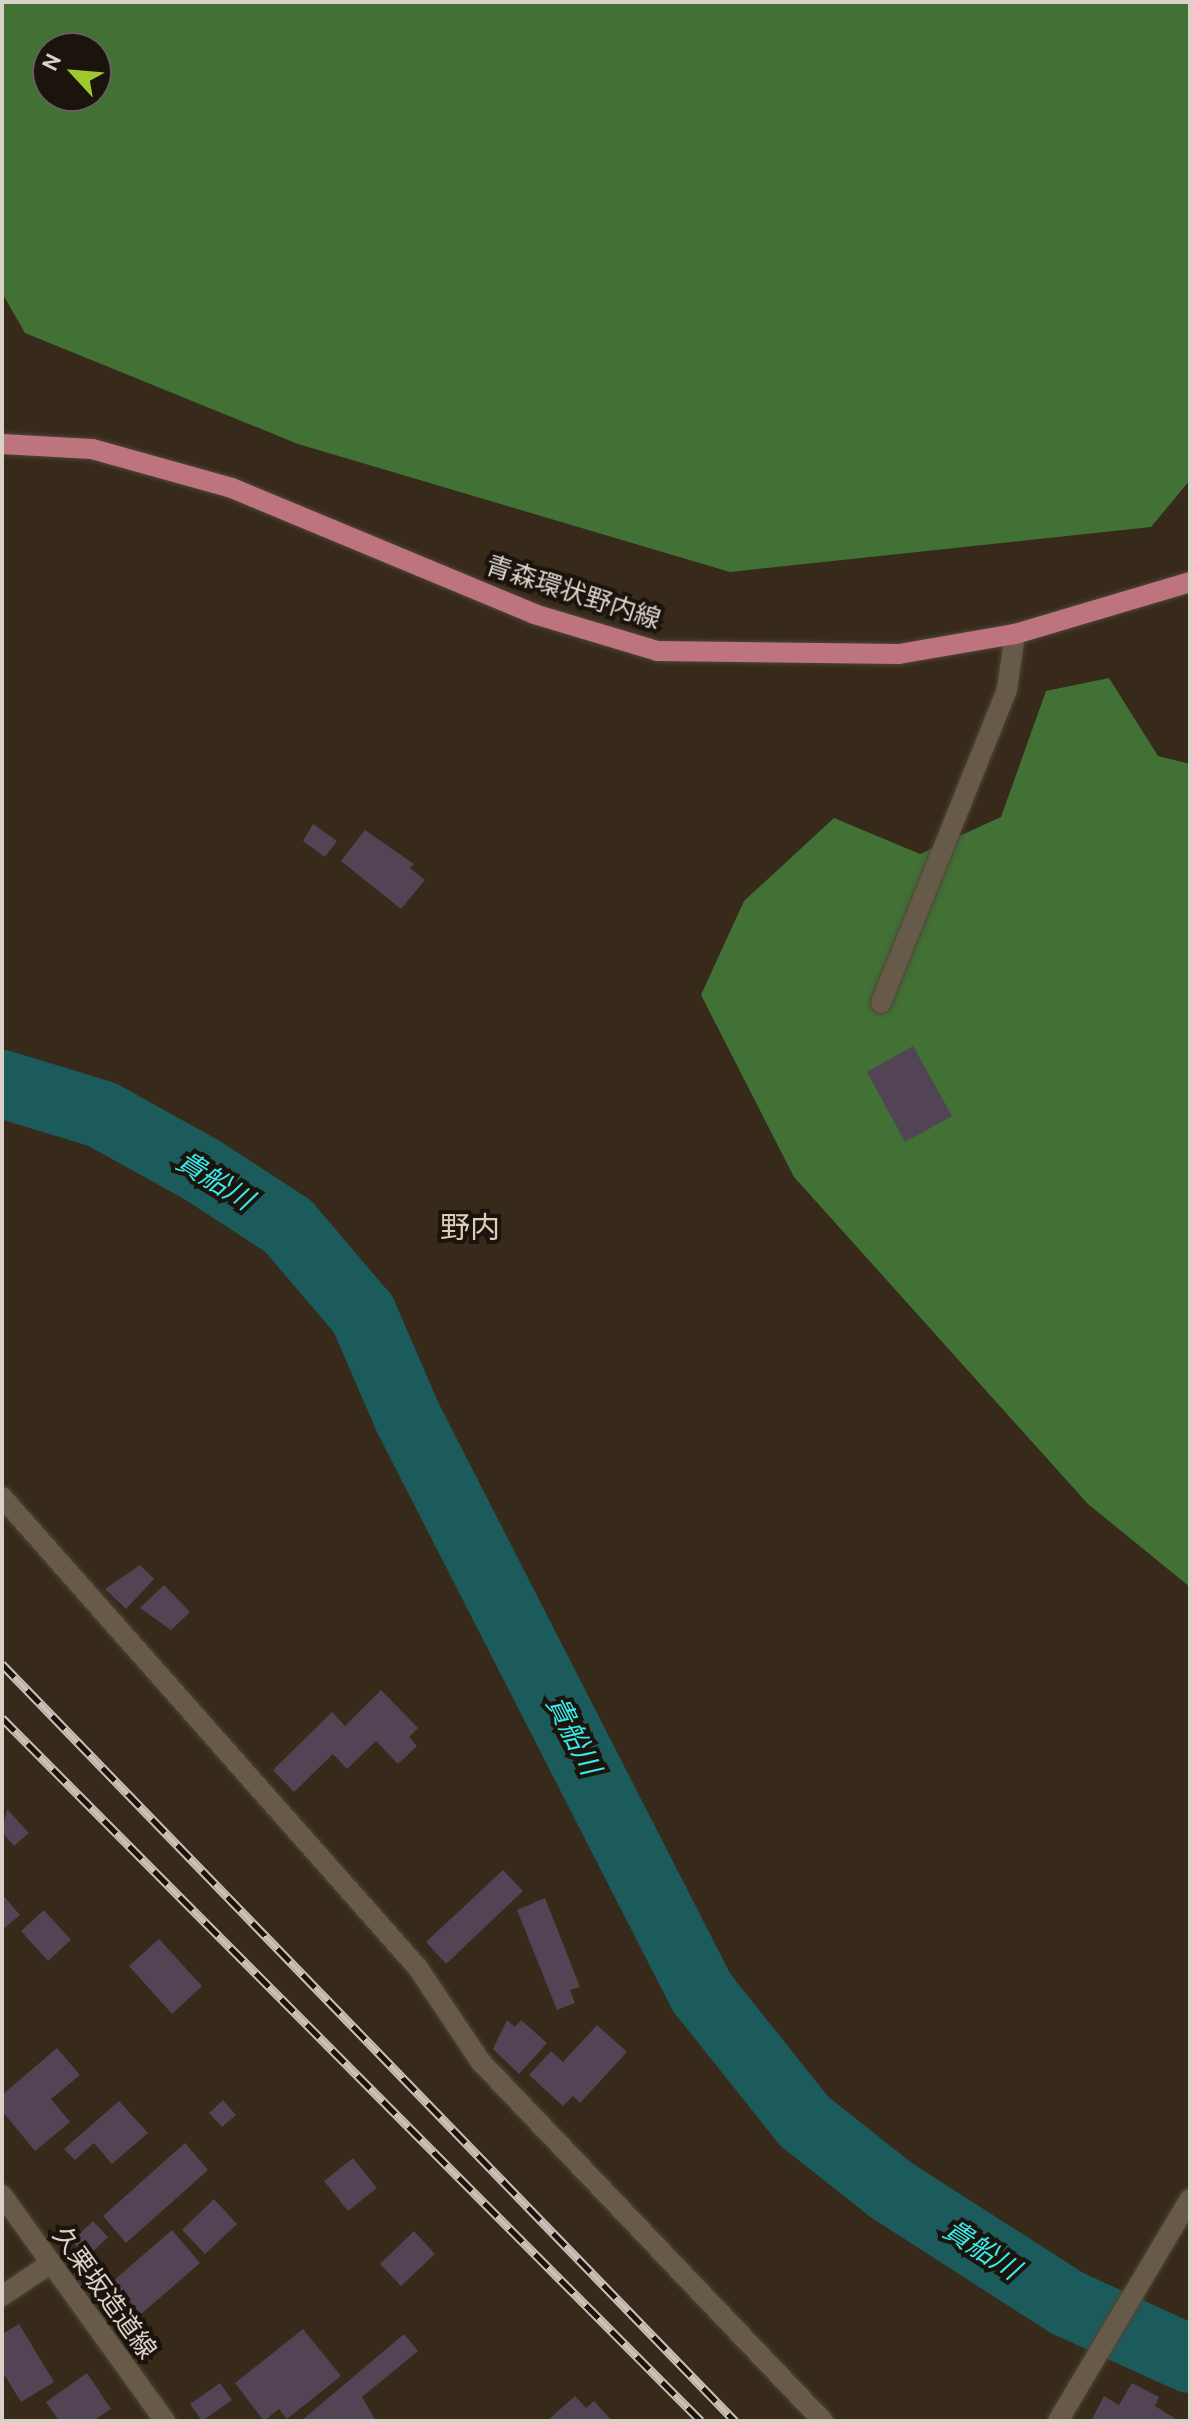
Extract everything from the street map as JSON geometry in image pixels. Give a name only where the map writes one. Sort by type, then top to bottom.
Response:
[{"type":"main road","name":"青森環状野内線","points":[[2,444],[92,449],[232,488],[534,614],[657,651],[899,654],[1015,634],[1190,582]]},
{"type":"street","points":[[881,1003],[1007,689],[1015,634]]},
{"type":"street","points":[[2,1497],[418,1968],[481,2062],[823,2421]]},
{"type":"street","name":"久栗坂造道線","points":[[2,2195],[165,2421]]},
{"type":"street","points":[[1058,2421],[1082,2373],[1190,2199]]},
{"type":"street","points":[[2,2296],[51,2263]]},
{"type":"green space","points":[[2,2],[1190,2],[1190,480],[1151,527],[730,572],[298,444],[25,333],[2,293]]},
{"type":"green space","points":[[1109,678],[1158,756],[1190,764],[1190,1587],[1088,1504],[794,1177],[701,995],[744,901],[834,818],[920,854],[1001,817],[1046,691]]},
{"type":"building","points":[[313,824],[337,841],[325,857],[303,841]]},
{"type":"building","points":[[365,830],[414,864],[410,868],[425,880],[401,909],[341,861]]},
{"type":"building","points":[[913,1046],[952,1116],[905,1142],[867,1072]]},
{"type":"building","points":[[140,1565],[154,1579],[126,1609],[105,1589]]},
{"type":"building","points":[[164,1585],[190,1612],[171,1630],[140,1608]]},
{"type":"building","points":[[381,1690],[418,1728],[409,1737],[417,1746],[398,1764],[376,1741],[347,1769],[333,1754],[294,1792],[273,1770],[332,1712],[345,1726]]},
{"type":"building","points":[[7,1809],[29,1833],[14,1846],[2,1832]]},
{"type":"building","points":[[503,1870],[523,1891],[446,1964],[426,1942]]},
{"type":"building","points":[[2,1894],[20,1915],[2,1930]]},
{"type":"building","points":[[545,1898],[580,1987],[570,1990],[575,2003],[557,2010],[517,1910]]},
{"type":"building","points":[[44,1910],[71,1940],[48,1961],[21,1931]]},
{"type":"building","points":[[159,1939],[202,1986],[172,2014],[129,1966]]},
{"type":"building","points":[[507,2020],[515,2027],[521,2020],[547,2043],[519,2074],[493,2049]]},
{"type":"building","points":[[597,2025],[627,2052],[580,2103],[573,2096],[563,2106],[529,2075],[551,2051],[563,2062]]},
{"type":"building","points":[[57,2048],[80,2075],[51,2099],[70,2122],[35,2151],[2,2111],[2,2095]]},
{"type":"building","points":[[223,2100],[236,2115],[222,2127],[209,2113]]},
{"type":"building","points":[[119,2101],[148,2133],[112,2164],[94,2143],[75,2160],[64,2149]]},
{"type":"building","points":[[185,2143],[208,2170],[126,2243],[103,2216]]},
{"type":"building","points":[[353,2158],[377,2188],[348,2211],[324,2181]]},
{"type":"building","points":[[214,2199],[237,2224],[205,2254],[182,2230]]},
{"type":"building","points":[[93,2221],[108,2237],[87,2257],[72,2241]]},
{"type":"building","points":[[172,2230],[200,2263],[141,2314],[129,2300],[121,2308],[104,2289]]},
{"type":"building","points":[[414,2231],[435,2254],[401,2286],[380,2264]]},
{"type":"building","points":[[19,2324],[54,2382],[21,2402],[2,2371],[2,2334]]},
{"type":"building","points":[[303,2329],[341,2376],[287,2419],[279,2409],[264,2421],[235,2383]]},
{"type":"building","points":[[404,2334],[418,2351],[362,2397],[376,2421],[301,2421]]},
{"type":"building","points":[[87,2373],[111,2409],[93,2421],[59,2421],[46,2402]]},
{"type":"building","points":[[220,2383],[232,2400],[202,2421],[190,2404]]},
{"type":"building","points":[[1132,2383],[1159,2397],[1155,2406],[1179,2421],[1091,2421],[1104,2396],[1119,2405]]},
{"type":"building","points":[[575,2396],[586,2408],[594,2401],[612,2421],[547,2421]]},
{"type":"waterway","name":"貴船川","points":[[2,1084],[101,1114],[202,1170],[288,1226],[363,1314],[408,1418],[702,1993],[804,2121],[891,2190],[1067,2303],[1190,2359]]},
{"type":"railway","points":[[2,1664],[735,2421]]},
{"type":"railway","points":[[2,1718],[701,2421]]},
{"type":"district","name":"野内","points":[[470,1228]]}]
